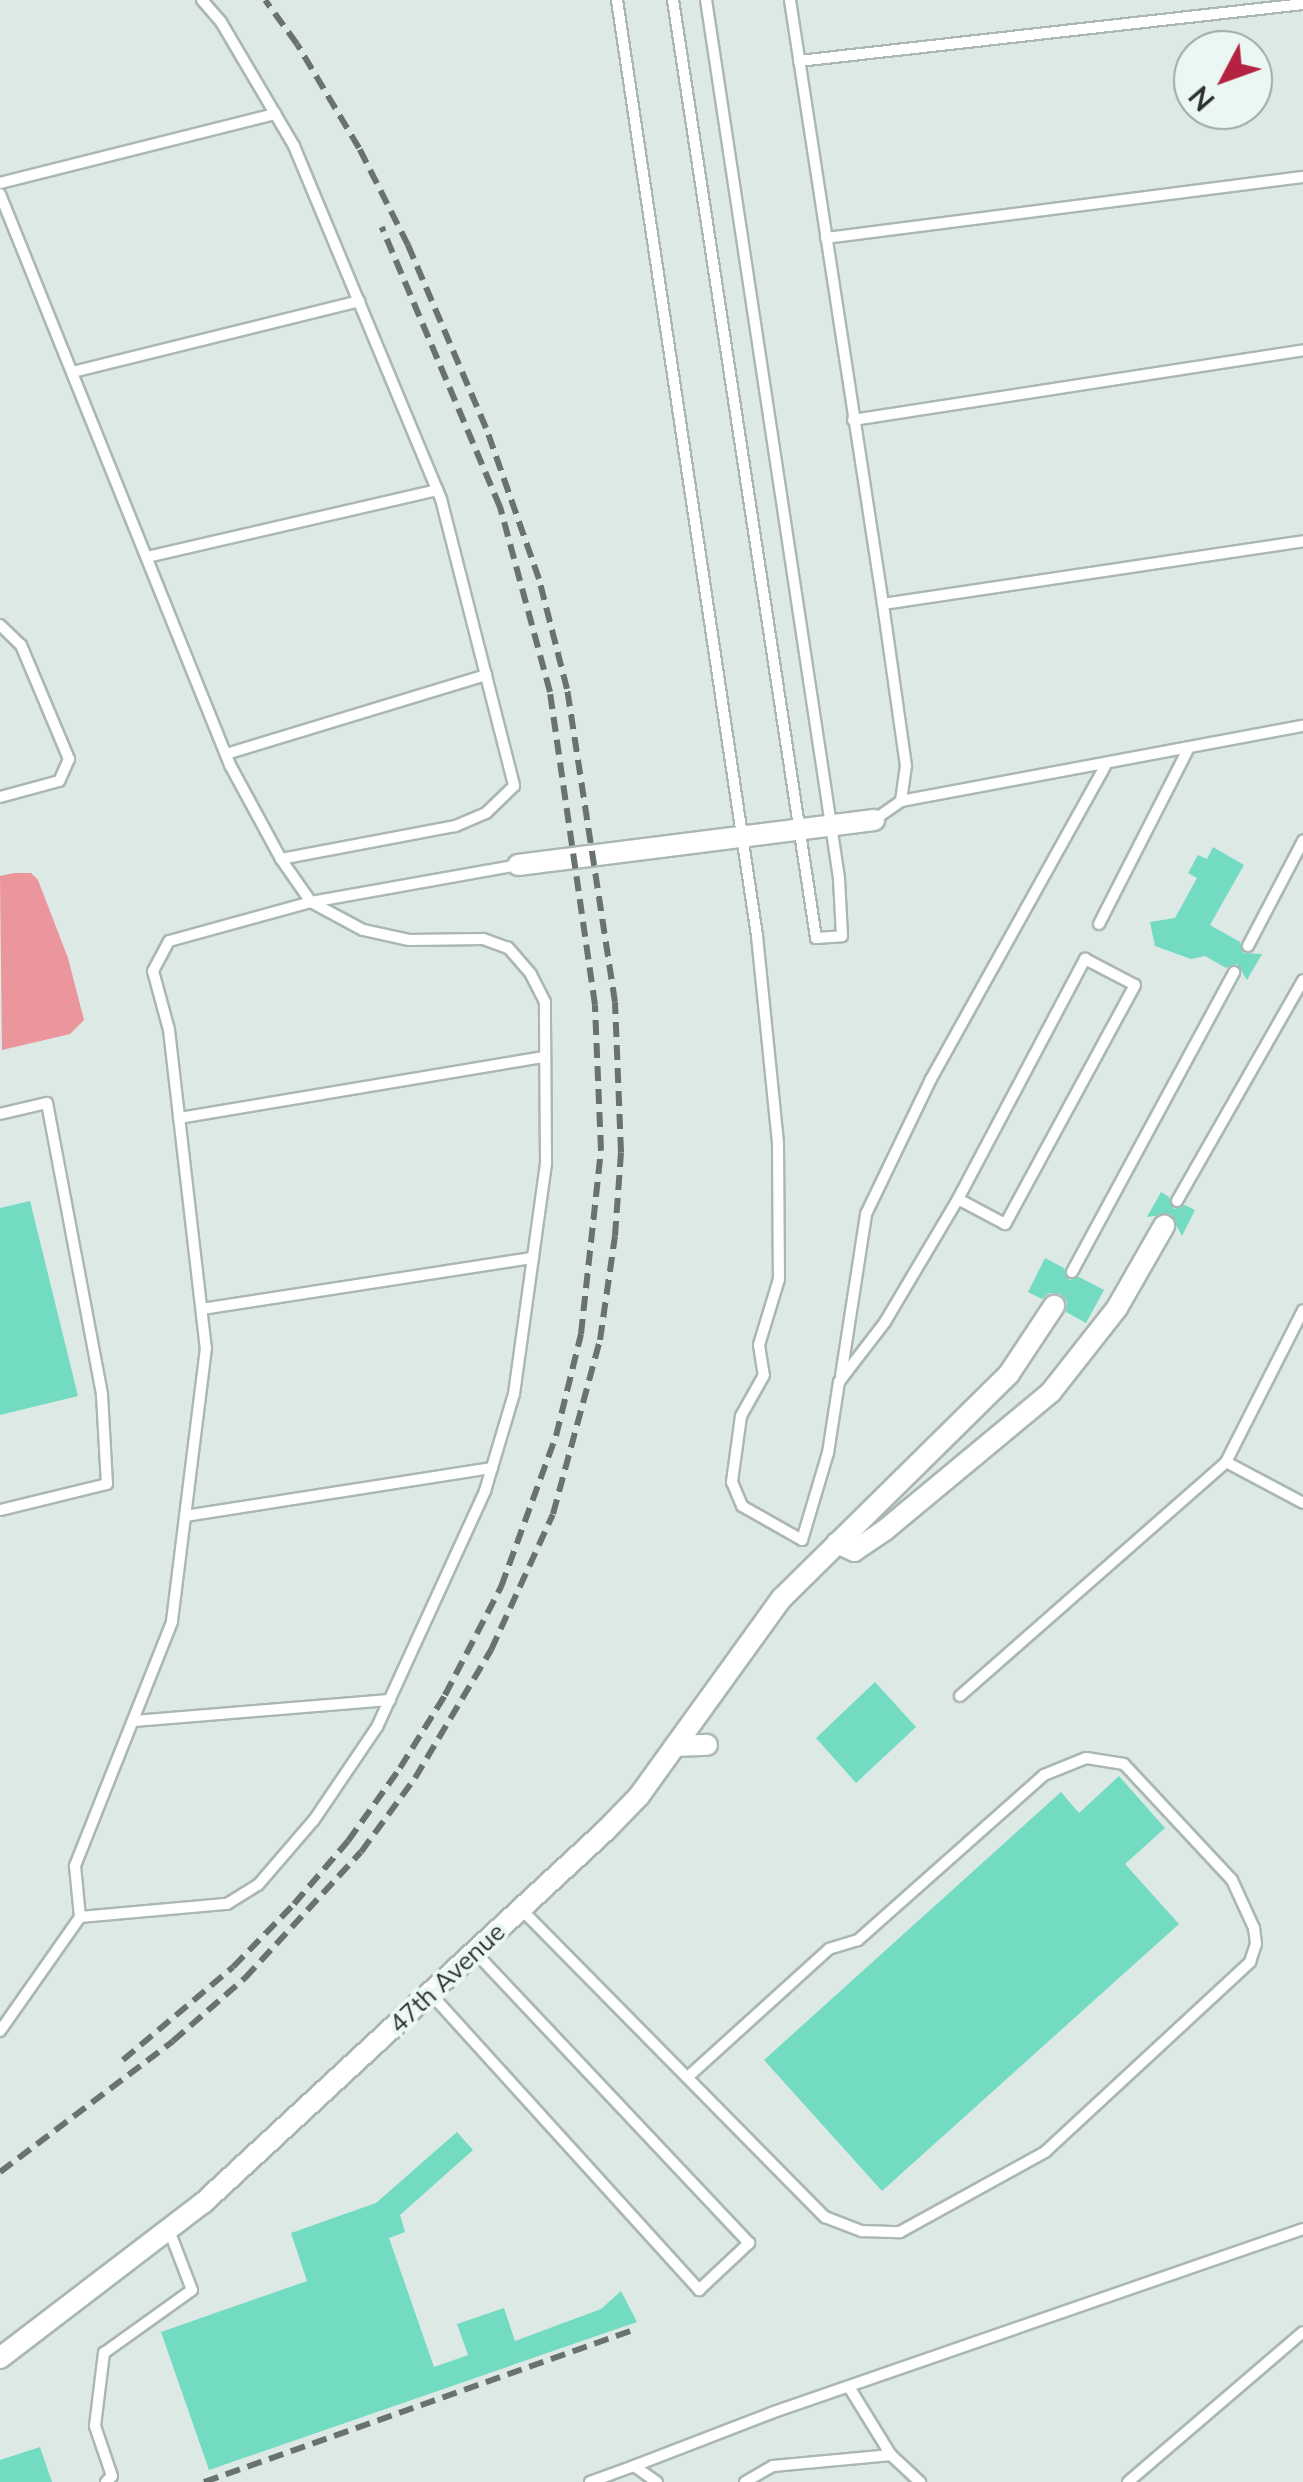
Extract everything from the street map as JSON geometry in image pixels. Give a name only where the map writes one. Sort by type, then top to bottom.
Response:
[{"type":"street","points":[[518,866],[874,820]]},
{"type":"street","name":"47th Avenue","points":[[838,1543],[854,1551],[885,1530],[1051,1392],[1118,1308],[1164,1226]]},
{"type":"street","name":"47th Avenue","points":[[0,2358],[203,2202],[639,1796],[782,1598],[1009,1374],[1054,1306]]},
{"type":"street","points":[[676,1746],[707,1745]]},
{"type":"lane","points":[[202,0],[221,22],[294,146],[437,490],[514,786],[486,814],[455,826],[282,859]]},
{"type":"lane","points":[[617,0],[758,936],[778,1144],[779,1279],[758,1345],[764,1374],[741,1416],[732,1482],[742,1506],[802,1540],[820,1559]]},
{"type":"lane","points":[[673,0],[816,938],[842,936],[831,826],[706,0]]},
{"type":"lane","points":[[790,0],[906,766],[901,802]]},
{"type":"lane","points":[[799,61],[1303,4]]},
{"type":"lane","points":[[0,183],[276,114]]},
{"type":"lane","points":[[826,238],[1303,176]]},
{"type":"lane","points":[[0,194],[226,754],[282,859],[311,902],[363,930],[408,940],[483,938],[508,948],[531,974],[545,1002],[546,1162],[514,1394],[492,1468],[377,1726],[314,1820],[258,1885],[227,1904],[80,1918]]},
{"type":"lane","points":[[72,372],[359,301]]},
{"type":"lane","points":[[853,420],[1303,350]]},
{"type":"lane","points":[[147,557],[437,490]]},
{"type":"lane","points":[[883,604],[1303,541]]},
{"type":"lane","points":[[0,626],[21,645],[69,759],[60,781],[0,797]]},
{"type":"lane","points":[[226,754],[486,675]]},
{"type":"lane","points":[[874,820],[901,802],[1187,751],[1303,726]]},
{"type":"lane","points":[[1099,924],[1187,751]]},
{"type":"lane","points":[[802,1540],[828,1453],[866,1214],[931,1079],[1106,766]]},
{"type":"lane","points":[[1248,946],[1303,841]]},
{"type":"lane","points":[[0,2031],[80,1918],[75,1866],[172,1622],[206,1348],[169,1030],[153,971],[169,941],[311,902],[518,866]]},
{"type":"lane","points":[[840,1382],[885,1322],[958,1199],[1085,959],[1135,986],[1005,1224],[958,1199]]},
{"type":"lane","points":[[1072,1272],[1234,972]]},
{"type":"lane","points":[[1177,1201],[1303,980]]},
{"type":"lane","points":[[179,1118],[546,1057]]},
{"type":"lane","points":[[0,1114],[47,1102],[102,1395],[106,1484],[0,1510]]},
{"type":"lane","points":[[202,1309],[533,1258]]},
{"type":"lane","points":[[960,1696],[1226,1462],[1303,1310]]},
{"type":"lane","points":[[1226,1462],[1303,1502]]},
{"type":"lane","points":[[185,1516],[492,1468]]},
{"type":"lane","points":[[133,1721],[390,1700]]},
{"type":"lane","points":[[521,1909],[825,2217],[862,2231],[900,2232],[1045,2152],[1250,1962],[1256,1944],[1254,1928],[1232,1880],[1124,1764],[1086,1758],[1044,1775],[858,1940],[829,1949],[689,2076]]},
{"type":"lane","points":[[430,1994],[699,2290],[750,2243],[474,1952]]},
{"type":"lane","points":[[106,2482],[112,2476],[95,2426],[104,2354],[192,2290],[168,2229]]},
{"type":"lane","points":[[590,2482],[849,2386],[1303,2229]]},
{"type":"lane","points":[[1128,2482],[1303,2332]]},
{"type":"lane","points":[[849,2386],[891,2455],[920,2482]]},
{"type":"lane","points":[[745,2482],[774,2466],[891,2455]]},
{"type":"lane","points":[[634,2466],[657,2482]]},
{"type":"shaded area","points":[[31,873],[38,880],[68,958],[84,1020],[70,1034],[2,1050],[0,876]]},
{"type":"building","points":[[1213,847],[1244,865],[1210,925],[1240,942],[1243,953],[1262,954],[1247,980],[1237,964],[1226,968],[1205,956],[1191,959],[1155,946],[1150,922],[1175,918],[1197,878],[1188,873],[1198,855],[1207,859]]},
{"type":"building","points":[[1161,1192],[1169,1197],[1174,1209],[1185,1205],[1195,1210],[1182,1236],[1170,1214],[1147,1217]]},
{"type":"building","points":[[30,1201],[78,1396],[0,1415],[0,1208]]},
{"type":"building","points":[[1045,1258],[1064,1268],[1069,1280],[1079,1277],[1104,1290],[1086,1323],[1066,1312],[1067,1301],[1061,1294],[1049,1293],[1042,1299],[1028,1292]]},
{"type":"building","points":[[875,1682],[916,1727],[856,1783],[816,1738]]},
{"type":"building","points":[[1119,1776],[1165,1828],[1125,1864],[1179,1924],[882,2191],[764,2060],[1061,1792],[1079,1813]]},
{"type":"building","points":[[457,2132],[473,2150],[400,2215],[405,2232],[389,2238],[434,2367],[468,2355],[457,2324],[504,2308],[515,2341],[601,2309],[621,2291],[637,2322],[209,2470],[161,2332],[307,2281],[291,2233],[376,2203]]},
{"type":"building","points":[[40,2447],[52,2482],[0,2482],[0,2460]]},
{"type":"railway","points":[[0,2172],[173,2041],[245,1978],[361,1852],[415,1778],[491,1650],[553,1514],[600,1340],[615,1236],[621,1152],[615,1002],[567,689],[539,579],[486,428],[408,245],[359,148],[297,44],[265,0]]},
{"type":"railway","points":[[123,2060],[233,1967],[294,1904],[348,1841],[400,1768],[445,1695],[501,1587],[556,1436],[581,1334],[601,1150],[595,1005],[550,692],[500,507],[382,227]]},
{"type":"railway","points":[[204,2482],[634,2330]]}]
